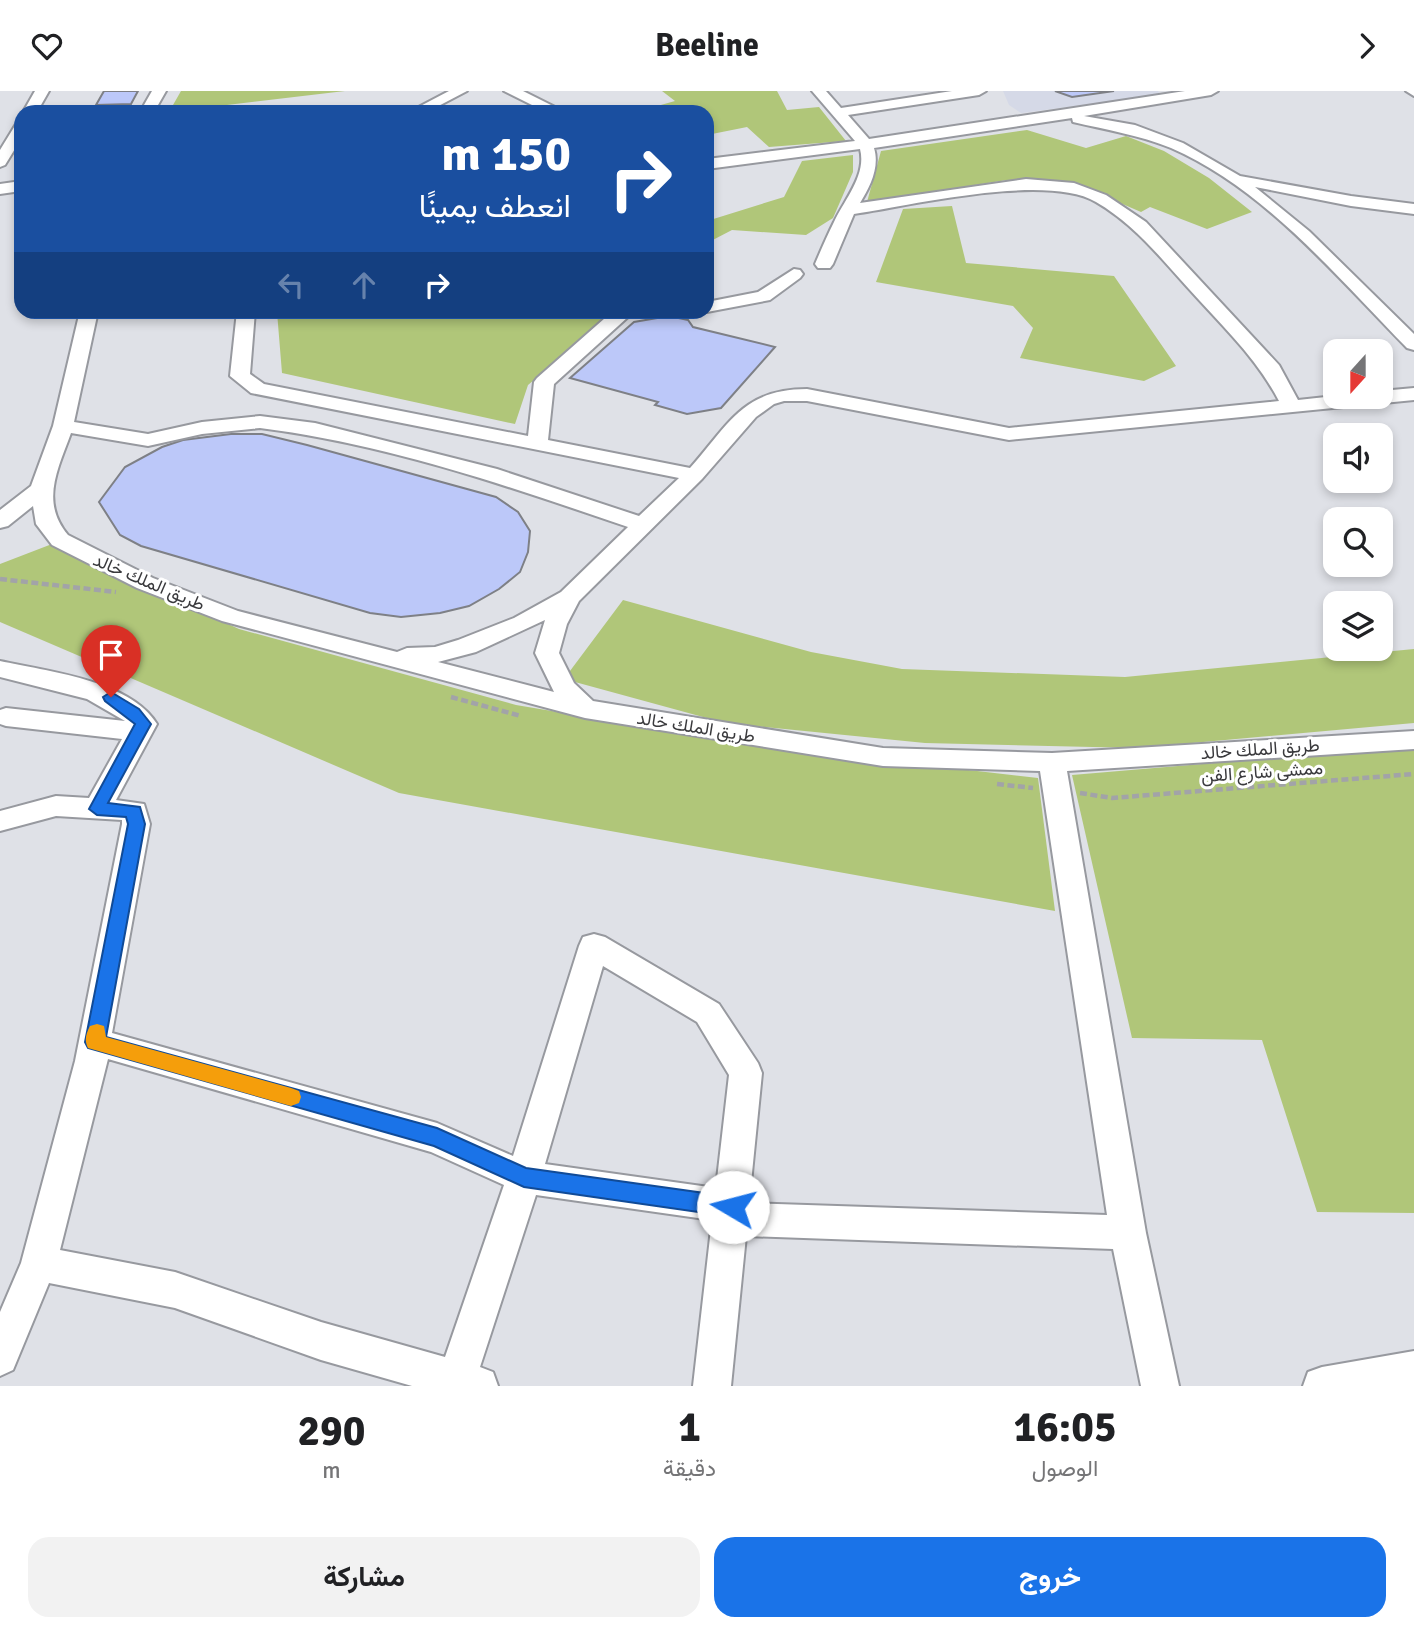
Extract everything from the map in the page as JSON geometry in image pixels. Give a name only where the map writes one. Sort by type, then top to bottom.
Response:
[{"type":"street","points":[[511,91],[542,105]]},
{"type":"street","points":[[819,91],[866,145],[870,158],[862,186],[824,264]]},
{"type":"street","points":[[714,163],[866,145],[979,91]]},
{"type":"street","points":[[1037,119],[1169,94],[1211,91]]},
{"type":"street","points":[[434,105],[466,93]]},
{"type":"street","points":[[449,105],[466,93]]},
{"type":"street","points":[[1169,94],[1147,110],[1143,117],[1146,124],[1164,138],[1239,179],[1284,218],[1414,344]]},
{"type":"street","points":[[836,113],[933,111],[1000,118],[1088,120],[1164,138]]},
{"type":"street","points":[[0,162],[14,139]]},
{"type":"street","points":[[1239,179],[1351,201],[1414,209]]},
{"type":"street","points":[[848,210],[1026,184],[1074,188],[1100,198],[1140,225],[1272,369],[1292,407]]},
{"type":"street","points":[[714,306],[764,296],[794,274]]},
{"type":"street","points":[[0,521],[41,489],[63,426],[87,319]]},
{"type":"street","points":[[245,319],[240,376],[258,389],[695,475]]},
{"type":"street","points":[[537,444],[544,382],[615,319]]},
{"type":"street","points":[[338,644],[398,657],[435,655],[467,646],[522,623],[569,597],[695,475],[749,413],[767,400],[783,395],[807,395],[1009,434],[1414,394]]},
{"type":"street","points":[[63,426],[148,440],[202,428],[260,422],[315,429],[490,473],[643,525]]},
{"type":"street","name":"طريق الملك خالد","points":[[41,489],[47,524],[60,540],[145,583],[230,616],[585,709],[883,757],[1052,762],[1414,740]]},
{"type":"street","points":[[569,597],[555,624],[547,653],[563,687],[585,709]]},
{"type":"street","points":[[0,669],[111,697],[134,713],[144,724],[97,809]]},
{"type":"street","points":[[6,717],[139,732]]},
{"type":"street","points":[[1052,762],[1128,1233],[1160,1386]]},
{"type":"street","points":[[0,821],[56,806],[134,811],[136,824],[95,1042],[39,1263],[2,1348]]},
{"type":"street","points":[[39,1263],[175,1290],[321,1341],[464,1384],[594,946],[708,1013],[746,1073],[733,1213],[712,1386]]},
{"type":"street","points":[[95,1042],[437,1137],[524,1177],[733,1213],[1128,1233]]},
{"type":"street","points":[[1322,1386],[1414,1370]]},
{"type":"path","name":"ممشى شارع الفن","points":[[1112,798],[1414,774]]},
{"type":"shaded area","points":[[1003,91],[1158,91],[1161,95],[1021,113],[1009,105]]},
{"type":"green space","points":[[181,91],[345,91],[228,105],[173,105]]},
{"type":"green space","points":[[662,91],[777,91],[787,110],[819,107],[846,141],[769,147],[747,127],[714,134],[714,105],[661,105],[675,101]]},
{"type":"green space","points":[[1027,130],[1086,148],[1126,136],[1164,151],[1209,178],[1252,212],[1207,229],[1150,207],[1141,212],[1076,184],[1007,180],[867,202],[881,151]]},
{"type":"green space","points":[[853,155],[853,172],[833,218],[806,235],[732,230],[714,239],[714,219],[784,197],[802,161]]},
{"type":"green space","points":[[952,206],[966,263],[1114,276],[1176,366],[1144,381],[1020,358],[1033,328],[1013,306],[876,282],[903,209]]},
{"type":"green space","points":[[278,319],[607,319],[528,385],[515,424],[282,373]]},
{"type":"green space","points":[[52,544],[239,629],[516,705],[761,746],[1038,778],[1055,911],[399,793],[0,622],[0,564]]},
{"type":"green space","points":[[623,600],[811,652],[902,669],[1125,677],[1323,658],[1323,661],[1393,661],[1393,651],[1414,649],[1414,723],[1137,748],[925,743],[725,723],[564,679]]},
{"type":"green space","points":[[1414,746],[1414,1213],[1317,1212],[1262,1040],[1132,1038],[1072,775]]},
{"type":"building","points":[[104,91],[138,91],[131,104],[96,105]]},
{"type":"building","points":[[1055,91],[1114,91],[1072,97]]},
{"type":"building","points":[[683,319],[688,320],[693,327],[775,347],[721,408],[687,414],[655,405],[658,402],[570,378],[634,322]]},
{"type":"building","points":[[231,434],[262,434],[496,497],[518,512],[530,531],[528,552],[520,572],[499,589],[469,606],[440,613],[401,617],[370,613],[141,546],[120,535],[99,502],[125,467],[162,447],[183,440]]},
{"type":"slow traffic","points":[[97,1032],[95,1042],[291,1097]]},
{"type":"route","points":[[111,697],[134,713],[144,724],[97,809],[134,811],[136,824],[95,1042],[437,1137],[524,1177],[733,1207]]}]
